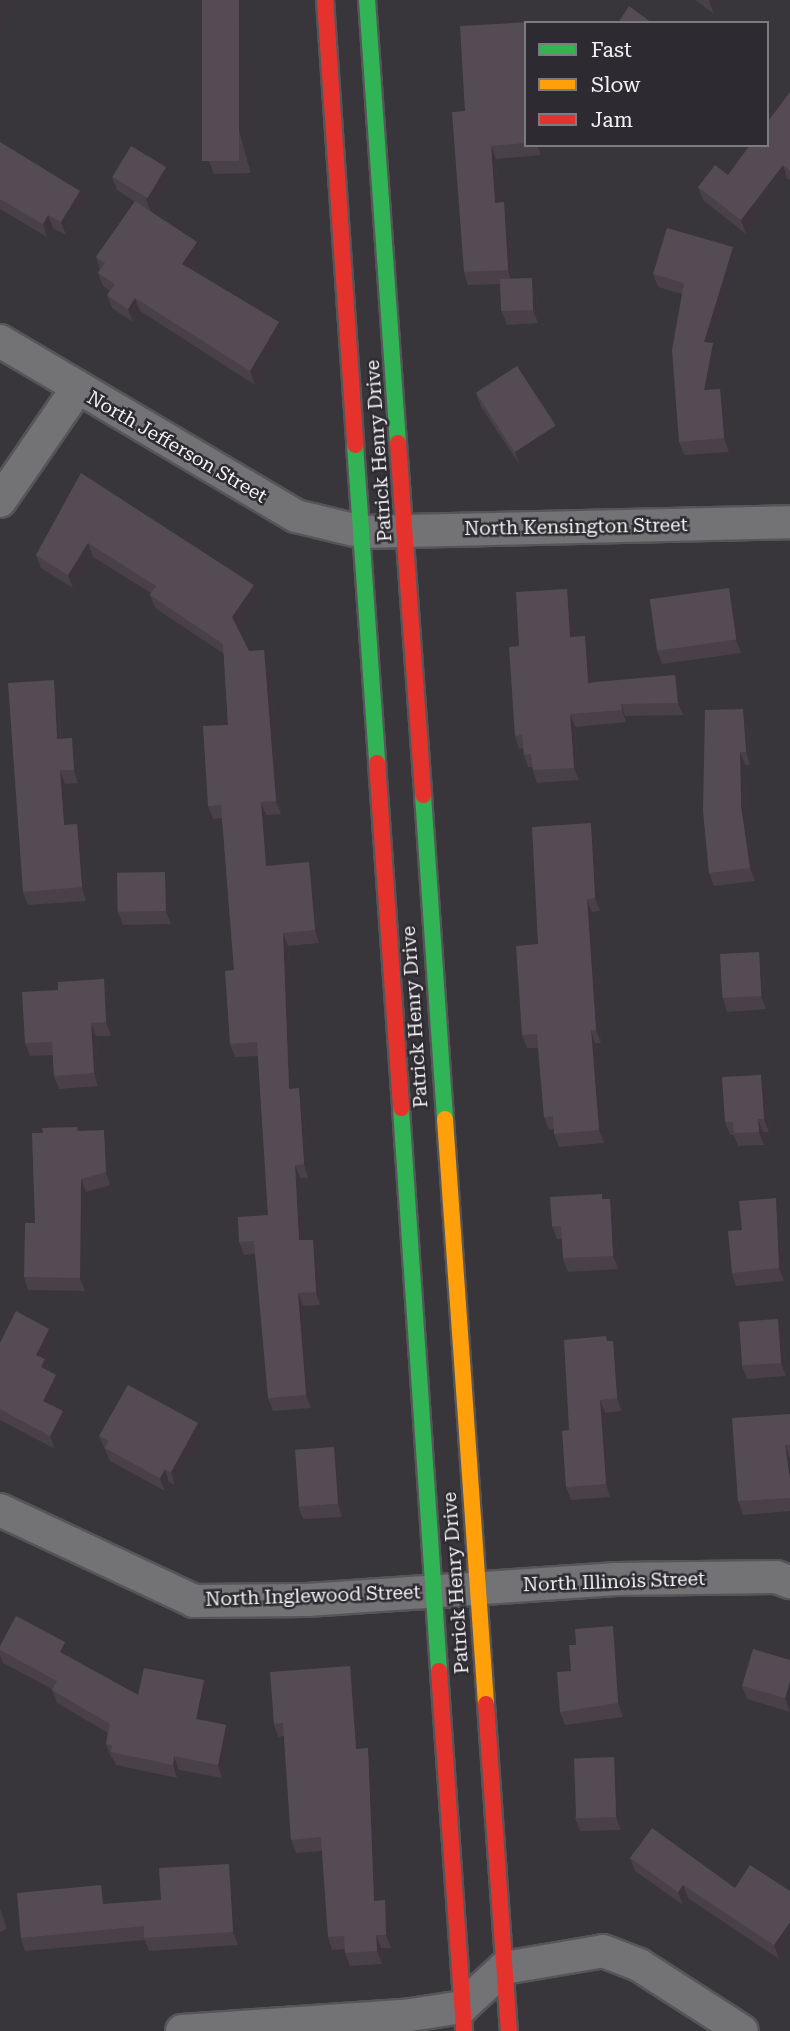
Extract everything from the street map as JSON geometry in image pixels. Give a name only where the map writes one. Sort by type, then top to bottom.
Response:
[{"type":"street","name":"Patrick Henry Drive","points":[[325,0],[437,1591],[463,2019]]},
{"type":"street","name":"Patrick Henry Drive","points":[[367,0],[509,2031]]},
{"type":"street","name":"North Jefferson Street","points":[[0,341],[296,516],[362,531]]},
{"type":"street","points":[[0,501],[78,389]]},
{"type":"street","name":"North Kensington Street","points":[[362,531],[790,522]]},
{"type":"street","name":"North Inglewood Street","points":[[0,1510],[194,1601],[307,1600],[437,1591]]},
{"type":"street","name":"North Illinois Street","points":[[437,1591],[616,1579],[776,1577],[790,1582]]},
{"type":"street","points":[[182,2031],[404,2016],[463,2019],[504,1968],[603,1951],[639,1965],[742,2031]]},
{"type":"building","points":[[202,0],[239,0],[239,161],[202,161]]},
{"type":"building","points":[[629,6],[649,21],[619,21]]},
{"type":"building","points":[[524,22],[524,143],[491,146],[495,203],[504,202],[508,270],[464,272],[452,112],[465,111],[460,26]]},
{"type":"building","points":[[790,92],[790,171],[783,165],[741,220],[698,187],[715,165],[728,175],[749,147],[769,147],[769,120]]},
{"type":"building","points":[[0,142],[80,191],[61,222],[48,215],[43,224],[0,199]]},
{"type":"building","points":[[131,146],[166,167],[148,198],[112,177]]},
{"type":"building","points":[[135,201],[197,242],[182,264],[279,322],[250,371],[135,298],[128,309],[107,295],[115,284],[98,273],[105,263],[96,257]]},
{"type":"building","points":[[667,228],[733,247],[704,342],[713,343],[704,390],[720,389],[724,438],[679,442],[672,350],[684,283],[653,274]]},
{"type":"building","points":[[532,278],[533,310],[501,311],[500,279]]},
{"type":"building","points":[[517,366],[556,426],[515,452],[476,393]]},
{"type":"building","points":[[81,473],[254,585],[232,617],[249,651],[264,650],[276,801],[261,802],[266,866],[309,862],[315,930],[283,933],[289,1089],[299,1088],[304,1164],[295,1165],[299,1240],[313,1240],[316,1292],[298,1293],[306,1395],[268,1398],[254,1241],[239,1242],[238,1217],[268,1215],[257,1042],[230,1044],[225,971],[234,970],[221,805],[208,806],[203,726],[228,725],[223,644],[150,595],[156,586],[88,543],[68,575],[36,555]]},
{"type":"building","points":[[729,588],[736,639],[657,651],[650,599]]},
{"type":"building","points":[[567,589],[570,637],[585,636],[588,683],[675,675],[678,703],[621,704],[622,710],[570,714],[574,768],[533,770],[531,754],[524,755],[522,735],[515,736],[509,647],[519,646],[516,592]]},
{"type":"building","points":[[54,680],[57,739],[72,738],[74,770],[60,770],[64,825],[77,824],[82,887],[23,892],[8,683]]},
{"type":"building","points":[[743,709],[746,752],[740,752],[741,806],[750,868],[709,873],[703,810],[705,710]]},
{"type":"building","points":[[591,823],[595,898],[587,899],[596,1030],[591,1030],[599,1130],[554,1134],[553,1116],[544,1117],[537,1034],[522,1035],[516,946],[538,944],[532,827]]},
{"type":"building","points":[[165,872],[166,911],[118,912],[117,873]]},
{"type":"building","points":[[759,952],[761,996],[722,998],[720,954]]},
{"type":"building","points":[[104,979],[106,1022],[91,1023],[94,1073],[54,1076],[52,1042],[25,1043],[22,992],[58,990],[58,982]]},
{"type":"building","points":[[761,1075],[764,1119],[758,1119],[759,1132],[734,1133],[733,1122],[725,1122],[722,1077]]},
{"type":"building","points":[[77,1127],[77,1131],[104,1130],[106,1172],[81,1179],[80,1278],[24,1277],[25,1223],[35,1223],[32,1133],[43,1133],[42,1128]]},
{"type":"building","points":[[602,1194],[602,1199],[610,1199],[613,1256],[563,1258],[561,1226],[552,1226],[550,1197]]},
{"type":"building","points":[[776,1198],[779,1268],[732,1273],[728,1231],[742,1230],[739,1201]]},
{"type":"building","points":[[16,1311],[49,1329],[36,1355],[45,1359],[41,1367],[56,1375],[43,1401],[63,1411],[50,1436],[0,1409],[0,1343]]},
{"type":"building","points":[[778,1319],[781,1363],[742,1366],[739,1322]]},
{"type":"building","points":[[606,1336],[607,1341],[613,1341],[617,1398],[600,1400],[606,1484],[566,1487],[562,1431],[569,1430],[564,1340]]},
{"type":"building","points":[[128,1385],[198,1423],[171,1472],[165,1469],[160,1478],[105,1448],[109,1441],[99,1436]]},
{"type":"building","points":[[790,1414],[790,1445],[785,1445],[790,1498],[738,1501],[732,1418]]},
{"type":"building","points":[[334,1447],[338,1504],[299,1507],[295,1450]]},
{"type":"building","points":[[16,1616],[65,1642],[60,1652],[138,1695],[144,1668],[204,1680],[196,1719],[226,1725],[218,1765],[174,1756],[173,1765],[111,1752],[112,1745],[106,1744],[110,1724],[52,1690],[57,1681],[0,1650]]},
{"type":"building","points":[[613,1626],[618,1703],[560,1712],[557,1672],[571,1671],[569,1645],[576,1645],[575,1629]]},
{"type":"building","points":[[753,1649],[790,1660],[790,1681],[785,1698],[742,1686]]},
{"type":"building","points":[[350,1666],[356,1749],[368,1748],[374,1901],[385,1900],[386,1935],[376,1935],[377,1951],[345,1953],[344,1936],[328,1937],[321,1837],[291,1840],[283,1723],[274,1724],[270,1672]]},
{"type":"building","points":[[614,1757],[616,1817],[576,1818],[574,1758]]},
{"type":"building","points":[[652,1828],[735,1888],[750,1865],[790,1891],[790,1922],[774,1945],[683,1885],[678,1892],[630,1858]]},
{"type":"building","points":[[229,1864],[233,1932],[144,1938],[144,1926],[21,1938],[17,1893],[101,1885],[103,1904],[161,1900],[159,1868]]},
{"type":"traffic: fast","points":[[367,0],[398,443]]},
{"type":"traffic: fast","points":[[355,445],[377,763]]},
{"type":"traffic: fast","points":[[423,795],[445,1119]]},
{"type":"traffic: fast","points":[[401,1108],[439,1671]]},
{"type":"traffic: slow","points":[[445,1119],[486,1704]]},
{"type":"traffic: jam","points":[[325,0],[355,445]]},
{"type":"traffic: jam","points":[[398,443],[423,795]]},
{"type":"traffic: jam","points":[[377,763],[401,1108]]},
{"type":"traffic: jam","points":[[439,1671],[464,2031]]},
{"type":"traffic: jam","points":[[486,1704],[509,2031]]}]
